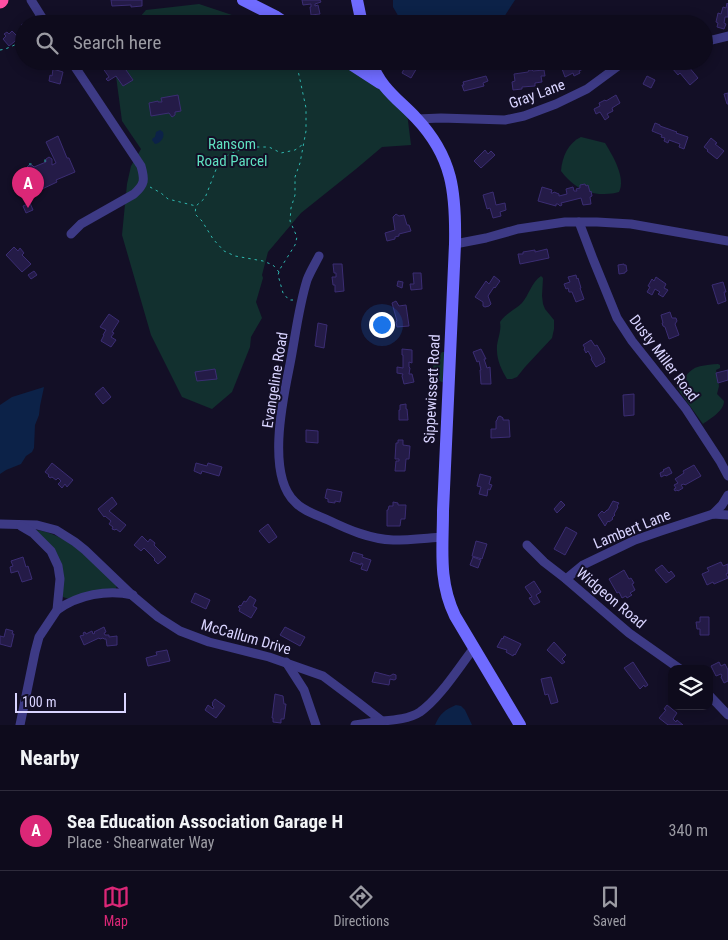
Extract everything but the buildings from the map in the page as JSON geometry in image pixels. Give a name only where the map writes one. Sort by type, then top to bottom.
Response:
[{"type":"main road","points":[[243,0],[273,15]]},
{"type":"main road","points":[[357,0],[360,15]]},
{"type":"main road","points":[[360,70],[382,85]]},
{"type":"main road","name":"Sippewissett Road","points":[[375,70],[382,85],[417,119],[430,135],[448,168],[450,176],[455,206],[455,244],[447,412],[443,571],[448,599],[458,620],[520,725]]},
{"type":"street","points":[[31,0],[40,15]]},
{"type":"street","points":[[713,40],[728,36]]},
{"type":"street","points":[[71,234],[81,224],[134,194],[141,187],[144,178],[141,166],[77,70]]},
{"type":"street","name":"Gray Lane","points":[[417,119],[505,120],[524,116],[556,104],[587,89],[613,70]]},
{"type":"street","points":[[455,244],[565,222],[631,224],[728,241]]},
{"type":"street","name":"Dusty Miller Road","points":[[579,222],[617,318],[686,409],[728,476]]},
{"type":"street","name":"Evangeline Road","points":[[319,256],[308,279],[302,302],[281,411],[279,459],[282,478],[296,504],[367,536],[393,540],[443,537]]},
{"type":"street","points":[[713,514],[728,495]]},
{"type":"street","name":"Lambert Lane","points":[[566,579],[583,565],[661,530],[713,514],[728,515]]},
{"type":"street","name":"McCallum Drive","points":[[0,524],[42,526],[56,530],[86,550],[133,596],[158,617],[186,634],[209,642],[286,662],[323,676],[382,721]]},
{"type":"street","points":[[16,524],[26,528],[40,538],[55,557],[60,580],[57,610]]},
{"type":"street","name":"Widgeon Road","points":[[527,545],[544,562],[629,634],[674,665]]},
{"type":"street","points":[[20,725],[39,637],[57,610],[70,602],[95,594],[117,592],[133,596]]},
{"type":"street","points":[[356,725],[402,719],[420,712],[448,684],[474,648]]},
{"type":"street","points":[[286,662],[304,690],[316,725]]},
{"type":"street","points":[[713,699],[728,715]]},
{"type":"path","points":[[0,50],[15,45]]},
{"type":"path","points":[[298,70],[306,108],[306,131],[295,178],[295,195],[291,208],[290,221],[297,237],[278,275],[283,293],[289,300],[302,302]]},
{"type":"path","points":[[279,272],[273,265],[263,261],[235,256],[224,251],[195,214],[196,206],[205,198],[224,157],[236,151],[253,147],[269,147],[281,153],[295,150],[304,145]]},
{"type":"path","points":[[45,162],[46,156]]},
{"type":"path","points":[[29,164],[32,164],[34,167]]},
{"type":"path","points":[[142,184],[161,192],[168,199],[196,206]]},
{"type":"green space","points":[[199,4],[232,15],[142,15],[146,10]]},
{"type":"green space","name":"Ransom Road Parcel","points":[[115,70],[359,70],[406,105],[411,145],[382,147],[301,213],[268,252],[256,302],[262,318],[251,337],[250,347],[232,392],[212,409],[182,397],[151,335],[122,235],[127,184],[131,166],[141,149],[122,121]]},
{"type":"green space","points":[[581,137],[605,143],[620,174],[621,186],[619,192],[599,194],[587,191],[569,180],[561,171],[566,151]]},
{"type":"green space","points":[[541,276],[543,278],[543,304],[554,320],[552,338],[517,377],[507,379],[497,354],[500,322],[522,303]]},
{"type":"green space","points":[[445,352],[444,383],[436,378],[433,367],[435,355]]},
{"type":"green space","points":[[718,364],[720,368],[716,370],[719,386],[717,394],[724,401],[723,405],[716,414],[703,424],[677,388],[693,369]]},
{"type":"green space","points":[[36,530],[59,537],[70,543],[117,584],[116,589],[69,599],[63,597],[63,579]]},
{"type":"water","points":[[393,0],[515,0],[505,15],[398,15],[393,7]]},
{"type":"water","points":[[160,130],[163,132],[163,138],[155,144],[152,140],[156,132]]},
{"type":"water","points":[[44,387],[39,415],[35,425],[34,448],[32,452],[26,456],[21,464],[0,474],[0,405],[12,397]]},
{"type":"water","points":[[456,705],[461,706],[465,710],[472,725],[435,725],[443,712]]},
{"type":"place","name":"Sea Education Association Garage H","points":[[28,208]]}]
